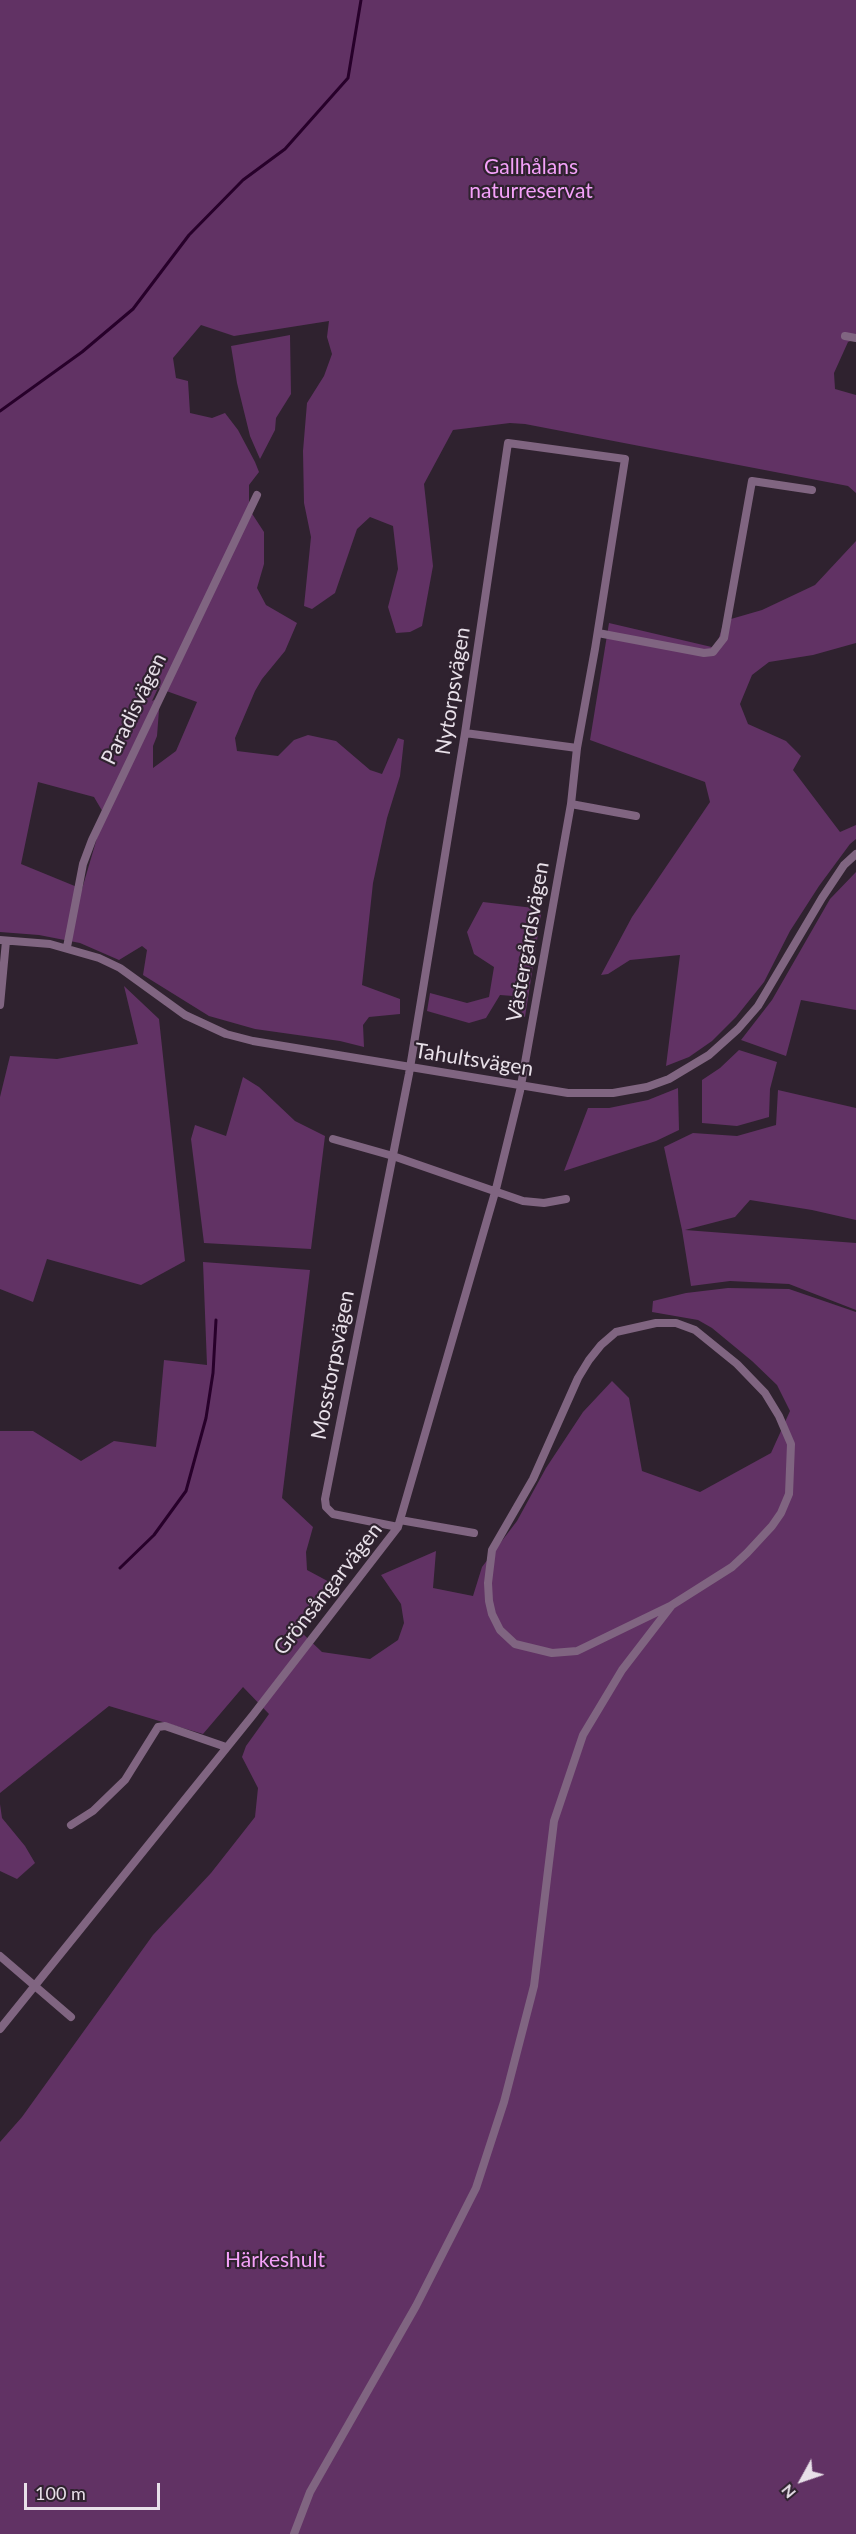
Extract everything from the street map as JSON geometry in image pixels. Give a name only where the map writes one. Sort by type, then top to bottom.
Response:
[{"type":"street","points":[[845,336],[856,338]]},
{"type":"street","name":"Nytorpsvägen","points":[[410,1064],[465,733],[508,443],[625,459]]},
{"type":"street","name":"Västergårdsvägen","points":[[521,1086],[571,804],[577,748],[598,633],[625,459]]},
{"type":"street","points":[[598,633],[704,653],[713,652],[724,638],[752,481],[812,490]]},
{"type":"street","name":"Paradisvägen","points":[[67,947],[83,864],[92,840],[257,495]]},
{"type":"street","points":[[465,733],[577,748]]},
{"type":"street","points":[[571,804],[636,816]]},
{"type":"street","name":"Tahultsvägen","points":[[3,941],[67,947],[120,968],[185,1015],[226,1034],[271,1044],[410,1064],[521,1086],[589,1095],[629,1090],[669,1079],[709,1055],[738,1029],[758,1006],[822,898],[844,866],[856,854]]},
{"type":"street","points":[[0,1005],[3,941]]},
{"type":"street","name":"Mosstorpsvägen","points":[[399,1524],[333,1514],[326,1507],[325,1499],[410,1064]]},
{"type":"street","name":"Grönsångarvägen","points":[[0,2029],[293,1664],[399,1524],[496,1190],[521,1086]]},
{"type":"street","points":[[333,1139],[393,1156],[523,1201],[544,1203],[566,1199]]},
{"type":"street","points":[[294,2534],[310,2492],[416,2306],[476,2188],[504,2102],[534,1986],[554,1821],[583,1735],[622,1670],[672,1605],[732,1567],[772,1526],[781,1513],[789,1494],[791,1444],[779,1416],[765,1393],[737,1364],[695,1330],[675,1323],[656,1323],[616,1332],[589,1360],[578,1378],[533,1479],[492,1550],[488,1583],[492,1614],[500,1630],[515,1644],[552,1653],[577,1651],[672,1605]]},
{"type":"street","points":[[399,1524],[474,1533]]},
{"type":"street","points":[[71,1826],[93,1811],[125,1780],[158,1727],[165,1726],[226,1747]]},
{"type":"street","points":[[0,1956],[35,1984],[71,2018]]},
{"type":"green space","name":"Gallhålans naturreservat","points":[[0,0],[856,0],[856,339],[848,342],[834,373],[835,389],[856,395],[856,493],[848,486],[525,424],[510,423],[453,430],[424,484],[433,566],[422,626],[410,632],[396,633],[388,607],[398,569],[393,526],[370,517],[357,529],[335,593],[312,609],[304,606],[311,537],[304,503],[303,451],[307,403],[324,376],[332,354],[327,337],[329,321],[234,336],[201,325],[173,358],[176,378],[188,381],[190,413],[212,418],[225,413],[238,430],[255,462],[259,472],[249,485],[249,509],[264,532],[264,564],[257,588],[266,605],[297,623],[285,651],[255,691],[235,738],[237,751],[278,756],[294,740],[308,735],[336,741],[370,770],[382,774],[398,738],[404,740],[400,776],[387,818],[373,883],[362,985],[400,999],[400,1014],[369,1017],[363,1025],[364,1047],[340,1041],[255,1029],[209,1016],[143,975],[147,950],[142,946],[119,960],[80,943],[39,935],[0,932]],"holes":[[[158,688],[197,702],[176,751],[153,768],[153,746],[157,736],[160,697],[152,701]],[[38,782],[94,797],[104,814],[82,889],[21,864]]]},
{"type":"green space","points":[[290,335],[291,394],[276,418],[275,430],[260,459],[250,436],[231,346]]},
{"type":"green space","points":[[856,541],[856,643],[813,655],[769,662],[752,675],[740,704],[748,724],[786,741],[801,756],[793,770],[840,832],[856,825],[856,839],[819,886],[790,931],[764,982],[736,1017],[712,1041],[689,1057],[666,1066],[680,955],[630,960],[608,974],[601,975],[632,917],[710,802],[705,782],[590,740],[609,623],[716,648],[724,621],[762,610],[815,585]]},
{"type":"green space","points":[[856,872],[856,1010],[801,1000],[786,1056],[741,1040],[772,1000],[830,899]]},
{"type":"green space","points":[[483,902],[542,909],[525,1017],[513,1009],[513,996],[500,995],[486,1018],[469,1023],[427,1011],[430,993],[467,1003],[489,997],[494,967],[474,954],[467,932]]},
{"type":"green space","points":[[124,986],[159,1019],[185,1261],[141,1285],[47,1259],[33,1302],[0,1289],[0,1097],[10,1056],[57,1059],[138,1044]]},
{"type":"green space","points":[[739,1050],[777,1062],[770,1089],[769,1117],[737,1126],[702,1123],[702,1080],[720,1068]]},
{"type":"green space","points":[[243,1077],[259,1087],[295,1121],[325,1136],[311,1249],[204,1243],[191,1139],[195,1125],[226,1136]]},
{"type":"green space","points":[[678,1088],[679,1130],[656,1141],[564,1171],[588,1108],[609,1108],[648,1100]]},
{"type":"green space","points":[[778,1090],[856,1108],[856,1220],[750,1200],[735,1217],[685,1230],[856,1243],[856,1310],[789,1284],[730,1281],[691,1286],[682,1230],[664,1147],[693,1133],[737,1136],[776,1125]]},
{"type":"green space","name":"Härkeshult","points":[[203,1262],[310,1270],[282,1498],[313,1527],[306,1552],[307,1570],[335,1585],[301,1632],[322,1652],[370,1659],[398,1640],[404,1623],[401,1604],[381,1575],[436,1551],[433,1588],[473,1596],[482,1567],[517,1521],[546,1468],[583,1412],[612,1381],[629,1398],[642,1471],[700,1492],[771,1453],[790,1411],[777,1385],[712,1328],[698,1320],[652,1312],[653,1301],[686,1293],[728,1288],[789,1289],[856,1312],[856,2534],[0,2534],[0,2142],[22,2117],[153,1935],[211,1873],[255,1817],[258,1788],[242,1757],[246,1746],[269,1714],[243,1687],[203,1734],[109,1706],[0,1793],[0,1431],[33,1431],[81,1461],[114,1441],[156,1447],[164,1360],[207,1365]]},
{"type":"green space","points":[[0,1804],[2,1818],[25,1846],[35,1863],[17,1879],[0,1871]]},
{"type":"waterway","points":[[0,411],[82,352],[133,309],[189,235],[243,180],[285,149],[348,78],[361,0]]},
{"type":"waterway","points":[[120,1568],[154,1535],[186,1491],[206,1418],[213,1373],[216,1320]]}]
